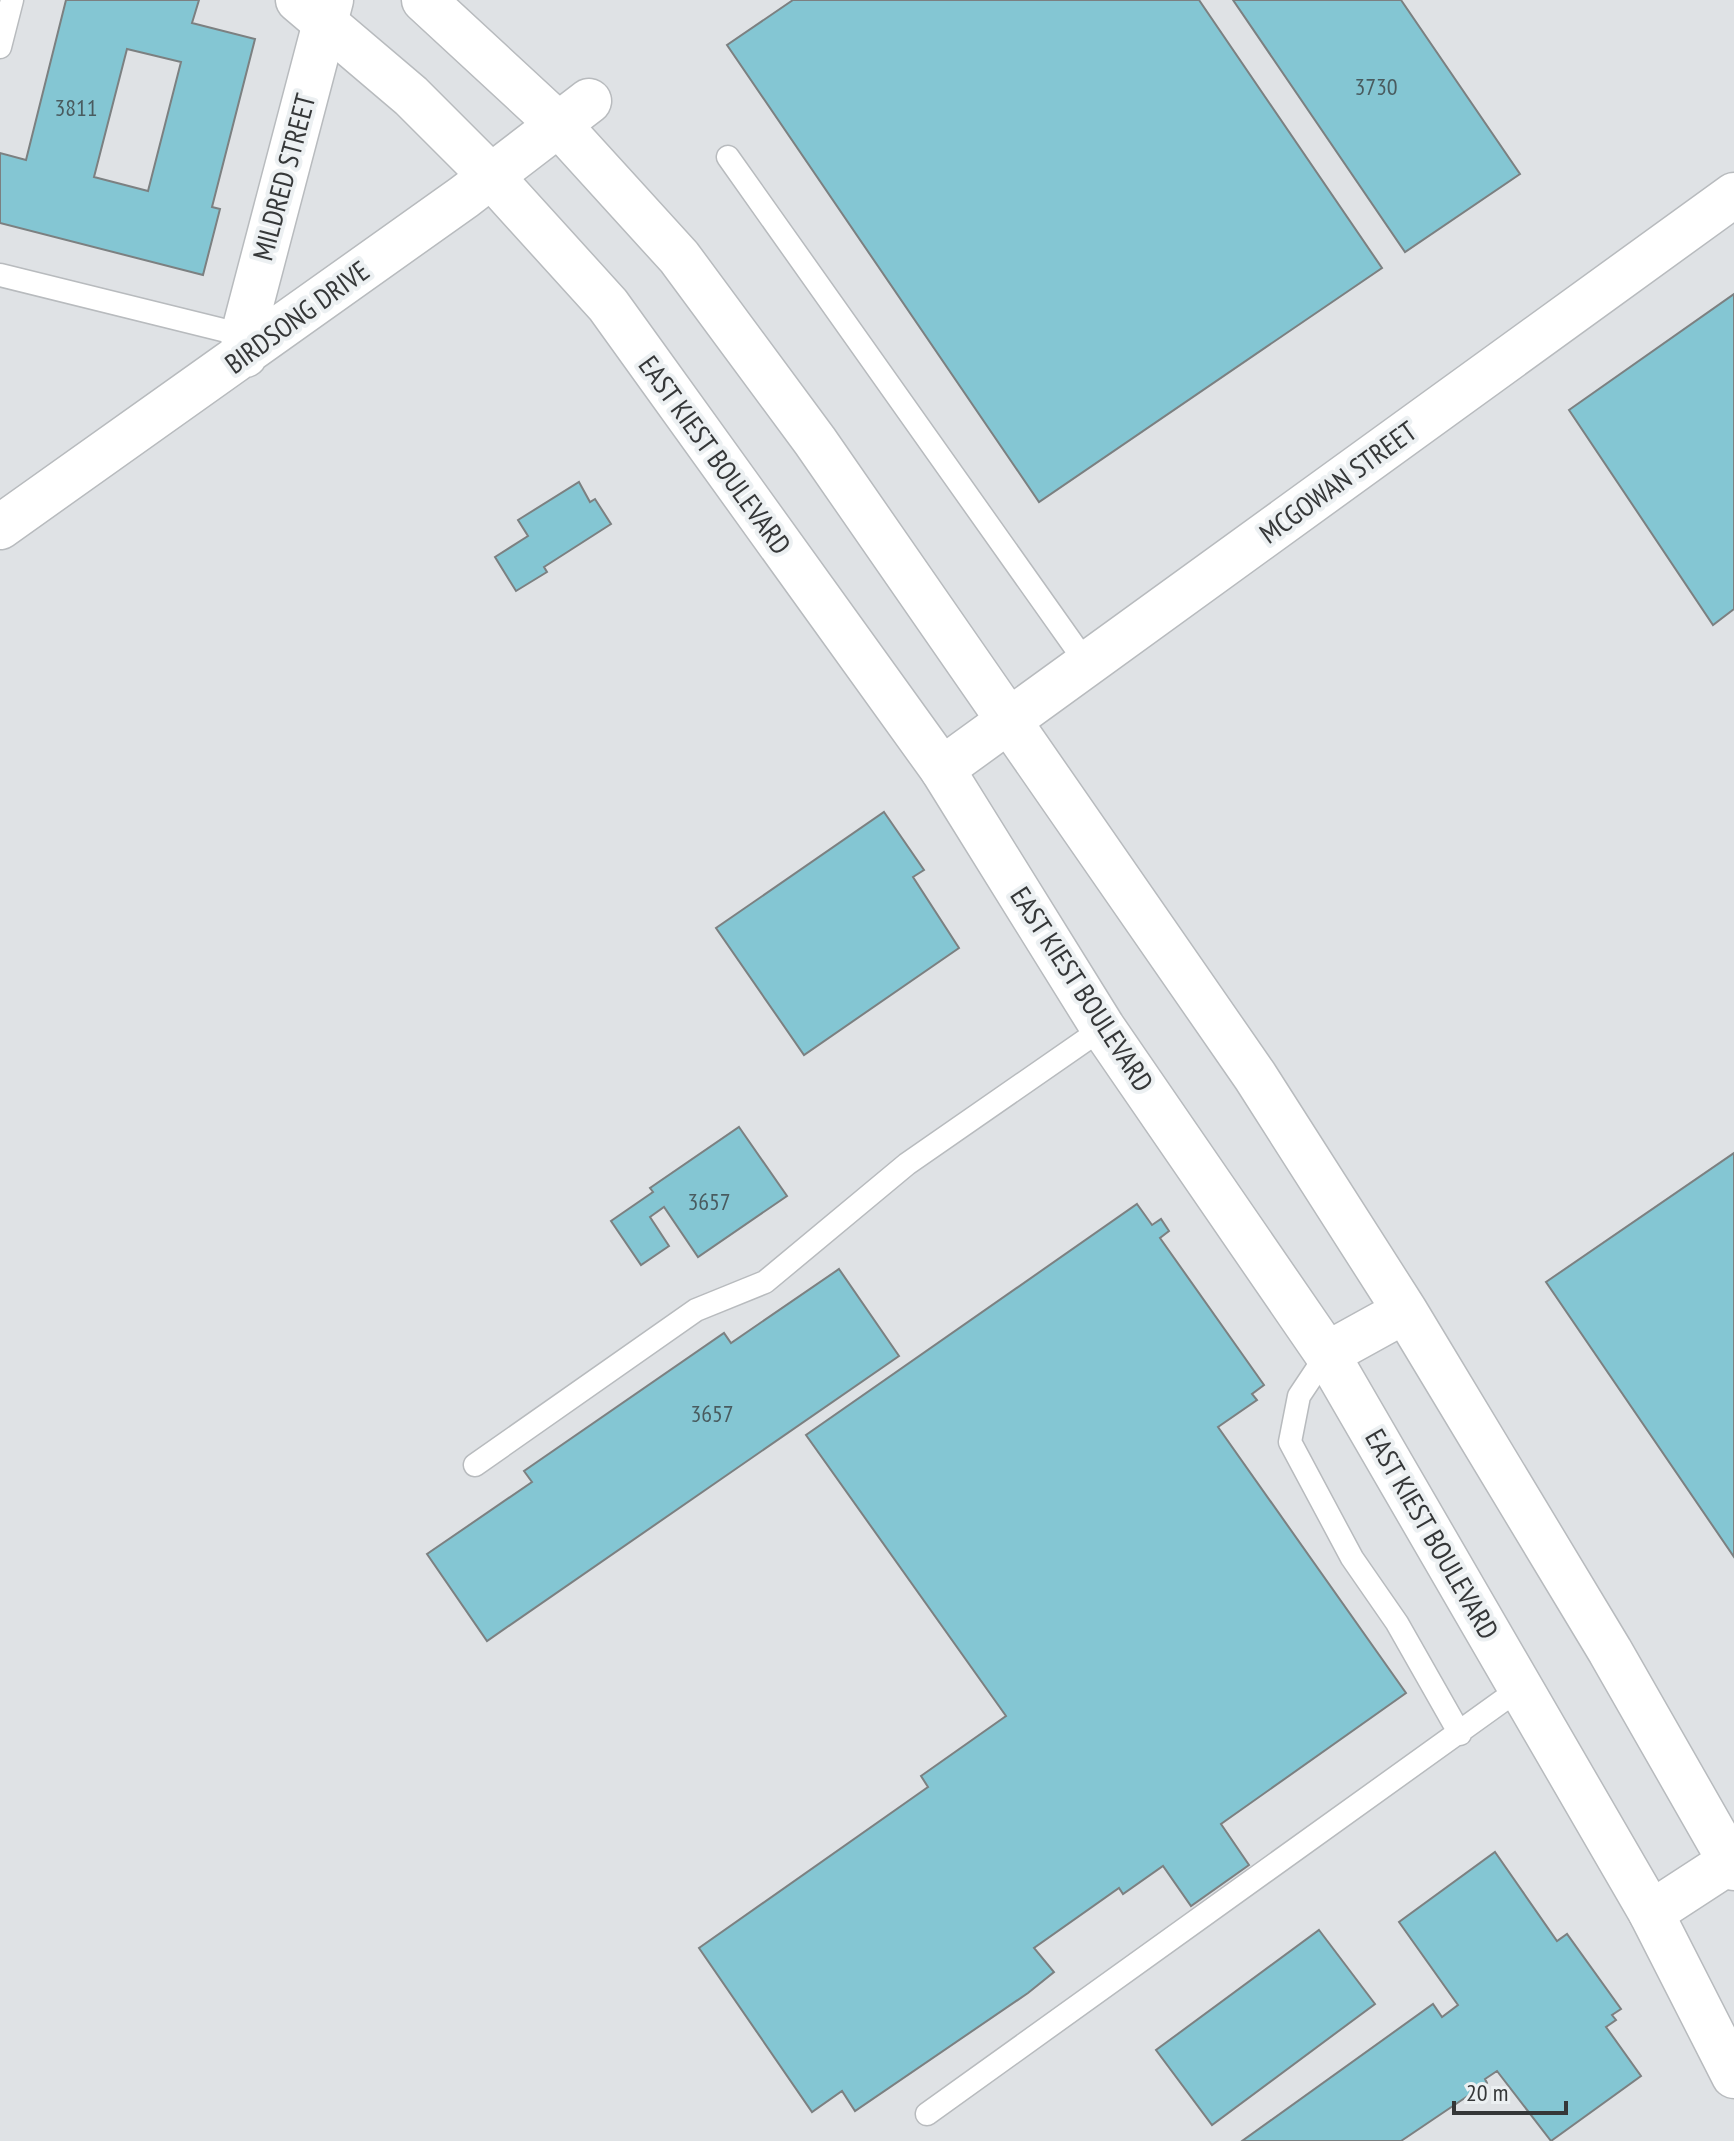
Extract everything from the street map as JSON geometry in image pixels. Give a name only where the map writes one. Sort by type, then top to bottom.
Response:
[{"type":"main road","points":[[424,0],[573,112],[815,441],[1255,1076],[1405,1311],[1610,1651],[1733,1863],[1651,1913]]},
{"type":"main road","name":"EAST KIEST BOULEVARD","points":[[318,7],[491,176],[608,305],[942,769],[1103,1028],[1327,1354],[1410,1492],[1519,1689],[1651,1913],[1734,2076]]},
{"type":"main road","name":"MILDRED STREET","points":[[244,345],[318,7]]},
{"type":"main road","name":"BIRDSONG DRIVE","points":[[0,527],[244,345],[491,176],[573,112]]},
{"type":"main road","name":"MCGOWAN STREET","points":[[942,769],[1734,195]]},
{"type":"main road","points":[[1327,1354],[1405,1311]]},
{"type":"lane","points":[[0,47],[12,0]]},
{"type":"lane","points":[[728,157],[1087,664]]},
{"type":"lane","points":[[0,275],[244,345]]},
{"type":"lane","points":[[475,1465],[696,1310],[765,1282],[907,1164],[1103,1028]]},
{"type":"lane","points":[[1327,1354],[1299,1396],[1290,1442],[1352,1558],[1397,1623],[1460,1734]]},
{"type":"lane","points":[[927,2114],[1519,1689]]},
{"type":"building","points":[[66,0],[199,0],[192,23],[255,39],[212,207],[220,209],[203,275],[0,223],[0,153],[26,160]],"holes":[[[127,49],[181,62],[148,191],[94,177]]]},
{"type":"building","points":[[793,0],[1199,0],[1382,268],[1039,502],[727,45]]},
{"type":"building","points":[[1233,0],[1401,0],[1520,174],[1405,252]]},
{"type":"building","points":[[1734,294],[1734,609],[1713,625],[1569,410]]},
{"type":"building","points":[[579,482],[590,502],[595,499],[611,524],[544,567],[547,572],[516,591],[495,557],[528,536],[518,520]]},
{"type":"building","points":[[884,812],[924,870],[913,877],[959,948],[804,1055],[716,928]]},
{"type":"building","points":[[739,1127],[787,1196],[698,1257],[664,1207],[650,1217],[669,1246],[641,1265],[611,1221],[653,1192],[650,1188]]},
{"type":"building","points":[[1734,1153],[1734,1557],[1546,1282]]},
{"type":"building","points":[[1137,1204],[1152,1225],[1161,1219],[1169,1231],[1160,1238],[1264,1385],[1252,1394],[1257,1400],[1218,1427],[1406,1693],[1221,1824],[1249,1865],[1191,1906],[1163,1866],[1123,1894],[1119,1888],[1034,1948],[1054,1972],[1028,1993],[855,2111],[842,2091],[812,2112],[699,1948],[928,1787],[921,1776],[1006,1716],[806,1435]]},
{"type":"building","points":[[839,1269],[899,1356],[487,1641],[427,1554],[532,1482],[524,1471],[724,1333],[731,1343]]},
{"type":"building","points":[[1495,1852],[1557,1941],[1567,1934],[1621,2009],[1612,2015],[1616,2020],[1606,2027],[1641,2076],[1551,2141],[1497,2071],[1485,2079],[1487,2083],[1401,2141],[1242,2141],[1433,2004],[1442,2017],[1458,2005],[1399,1922]]},
{"type":"building","points":[[1319,1930],[1375,2004],[1212,2125],[1156,2050]]}]
